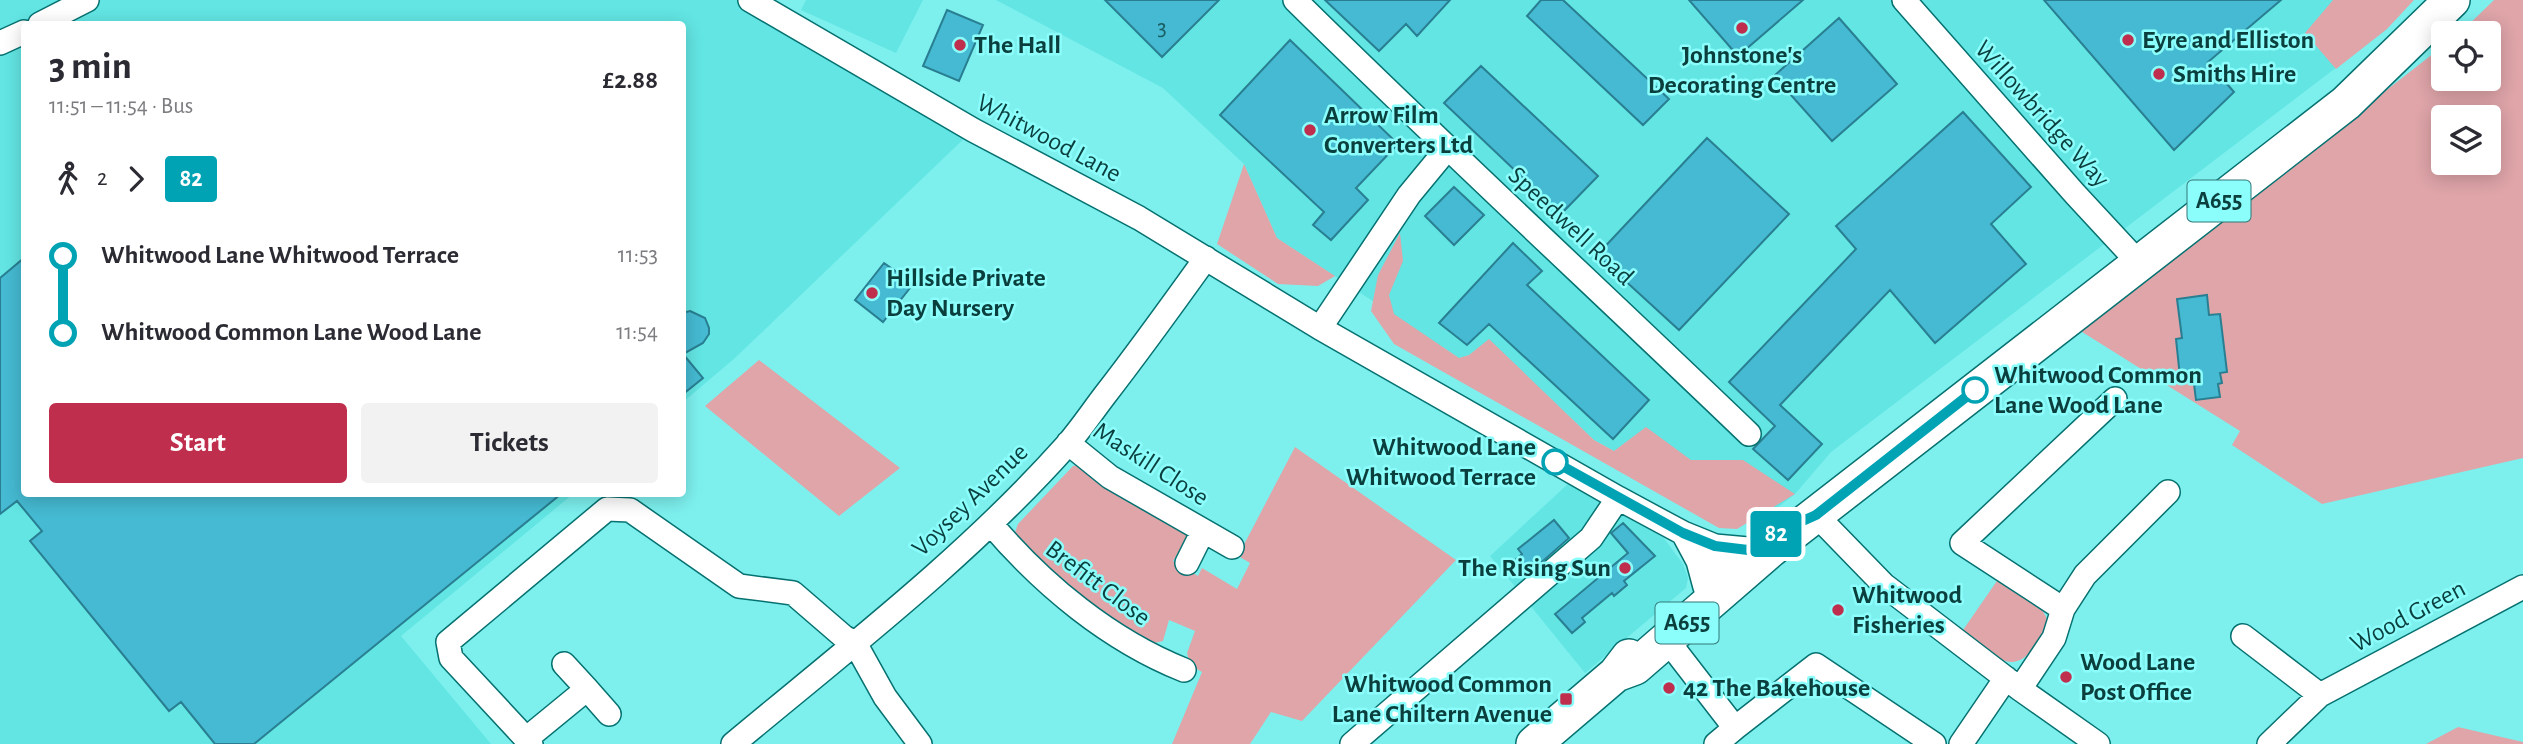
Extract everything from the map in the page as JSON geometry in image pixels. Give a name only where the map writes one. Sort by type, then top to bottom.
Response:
[{"type":"main road","name":"A655","points":[[1534,744],[1616,674],[1635,649],[1726,565],[1814,516],[2346,103],[2452,0]]},
{"type":"main road","name":"A655","points":[[1616,674],[1635,667],[1667,640],[1726,565]]},
{"type":"street","points":[[46,21],[87,0]]},
{"type":"street","name":"Whitwood Lane","points":[[750,0],[961,123],[1139,218],[1320,328],[1618,498],[1683,533],[1715,546],[1726,565]]},
{"type":"street","name":"Speedwell Road","points":[[1295,0],[1447,149],[1749,434]]},
{"type":"street","name":"Willowbridge Way","points":[[1904,0],[2075,194],[2139,262]]},
{"type":"street","points":[[0,43],[21,33]]},
{"type":"street","points":[[1320,328],[1409,195],[1447,149]]},
{"type":"street","name":"Voysey Avenue","points":[[733,744],[855,643],[991,524],[1068,443],[1206,258]]},
{"type":"street","points":[[2063,609],[1962,543],[2115,399]]},
{"type":"street","name":"Maskill Close","points":[[1068,443],[1110,477],[1232,547]]},
{"type":"street","points":[[1961,744],[2054,638],[2063,609],[2085,575],[2168,492]]},
{"type":"street","points":[[1352,744],[1591,538],[1618,498]]},
{"type":"street","points":[[587,689],[528,741],[451,658],[448,642],[607,509],[629,510],[738,586],[793,593],[844,638],[855,643],[885,697],[920,744]]},
{"type":"street","points":[[1814,516],[1884,585],[2013,684],[2098,744]]},
{"type":"street","name":"Brefitt Close","points":[[991,524],[1022,560],[1073,604],[1121,638],[1155,658],[1184,670]]},
{"type":"street","name":"Maskill Close","points":[[1187,563],[1203,531]]},
{"type":"street","points":[[1683,533],[1726,565]]},
{"type":"street","name":"Wood Green","points":[[2269,744],[2320,695],[2523,587]]},
{"type":"street","points":[[2243,636],[2320,695]]},
{"type":"street","points":[[1667,640],[1735,728]]},
{"type":"street","points":[[564,664],[608,713]]},
{"type":"street","points":[[1716,744],[1816,665],[1934,744]]},
{"type":"shaded area","points":[[0,0],[750,0],[973,130],[735,358],[686,399],[686,21],[21,21],[21,497],[569,497],[401,636],[491,744],[0,744]]},
{"type":"shaded area","points":[[806,0],[923,0],[896,53],[801,10]]},
{"type":"shaded area","points":[[996,0],[2362,0],[2387,29],[1831,452],[1795,494],[1754,526],[1594,440],[1489,340],[1469,355],[1459,358],[1277,238],[1244,164],[1163,88]]},
{"type":"shaded area","points":[[2333,0],[2414,0],[2387,29],[2336,69],[2305,33]]},
{"type":"shaded area","points":[[2494,0],[2523,0],[2523,458],[2322,504],[2232,445],[2240,431],[2079,330],[2431,55],[2431,91],[2501,91],[2501,21],[2472,21]]},
{"type":"shaded area","points":[[1244,164],[1277,238],[1335,276],[1318,286],[1278,284],[1217,244]]},
{"type":"shaded area","points":[[1400,233],[1403,261],[1389,295],[1394,314],[1459,358],[1469,355],[1489,339],[1594,440],[1614,451],[1646,427],[1691,460],[1743,460],[1795,494],[1737,529],[1719,528],[1394,344],[1371,311],[1378,275]]},
{"type":"shaded area","points":[[759,360],[900,468],[839,516],[705,406]]},
{"type":"shaded area","points":[[1295,447],[1456,560],[1302,721],[1271,712],[1250,744],[1172,744],[1202,672],[1190,665],[1187,653],[1195,631],[1169,620],[1163,641],[1142,646],[1073,599],[1014,535],[1018,524],[1073,466],[1082,465],[1182,524],[1187,538],[1173,561],[1198,576],[1202,568],[1237,589],[1250,563],[1238,556]]},
{"type":"shaded area","points":[[1569,483],[1663,537],[1683,564],[1688,578],[1686,588],[1585,673],[1490,556]]},
{"type":"shaded area","points":[[1999,578],[2037,603],[2047,621],[2030,652],[2021,660],[2012,662],[1993,655],[1963,630]]},
{"type":"shaded area","points":[[2458,727],[2523,742],[2523,744],[2426,744]]},
{"type":"building","points":[[1105,0],[1219,0],[1162,57]]},
{"type":"building","points":[[1325,0],[1450,0],[1417,36],[1406,24],[1379,51]]},
{"type":"building","points":[[1541,0],[1563,0],[1669,99],[1643,125],[1527,16]]},
{"type":"building","name":"Johnstone's Decorating Centre","points":[[1689,0],[1803,0],[1738,56]]},
{"type":"building","points":[[2044,0],[2281,0],[2208,62],[2234,92],[2174,150]]},
{"type":"building","name":"The Hall","points":[[947,10],[983,25],[959,81],[923,66]]},
{"type":"building","points":[[1839,18],[1897,84],[1832,141],[1774,76]]},
{"type":"building","name":"Arrow Film Converters Ltd","points":[[1290,40],[1398,144],[1356,188],[1368,200],[1331,240],[1313,225],[1324,212],[1220,115]]},
{"type":"building","points":[[1481,66],[1598,176],[1561,214],[1444,103]]},
{"type":"building","points":[[1963,112],[2031,187],[1991,224],[2026,264],[1935,343],[1890,290],[1780,405],[1822,444],[1788,480],[1753,449],[1775,426],[1729,382],[1856,249],[1836,226]]},
{"type":"building","points":[[1707,138],[1789,214],[1679,330],[1597,255]]},
{"type":"building","points":[[1454,187],[1484,215],[1454,245],[1425,216]]},
{"type":"building","points":[[1513,243],[1542,271],[1527,285],[1649,400],[1613,439],[1489,324],[1467,345],[1439,323]]},
{"type":"building","points":[[21,260],[21,497],[557,497],[254,744],[215,744],[181,702],[169,711],[30,541],[42,531],[17,501],[0,514],[0,278]]},
{"type":"building","name":"Hillside Private Day Nursery","points":[[884,263],[898,273],[895,276],[910,288],[883,322],[855,300]]},
{"type":"building","points":[[2207,295],[2209,315],[2220,314],[2227,372],[2220,373],[2220,397],[2196,400],[2193,376],[2180,377],[2176,339],[2182,338],[2177,299]]},
{"type":"building","points":[[690,311],[705,318],[709,334],[703,343],[686,352],[686,312]]},
{"type":"building","points":[[686,358],[703,378],[686,392]]},
{"type":"building","points":[[1554,520],[1569,538],[1534,569],[1532,567],[1525,572],[1515,560],[1522,554],[1518,549]]},
{"type":"building","name":"The Rising Sun","points":[[1623,523],[1655,556],[1624,581],[1627,585],[1614,596],[1612,593],[1582,618],[1585,622],[1572,633],[1555,614],[1628,553],[1611,533]]},
{"type":"bus line","name":"82","points":[[1555,462],[1683,533],[1715,546],[1748,550],[1756,542],[1816,515],[1975,390]]},
{"type":"place","name":"Johnstone's Decorating Centre","points":[[1742,28]]},
{"type":"place","name":"Eyre and Elliston","points":[[2128,40]]},
{"type":"place","name":"The Hall","points":[[960,45]]},
{"type":"place","name":"Smiths Hire","points":[[2159,74]]},
{"type":"place","name":"Arrow Film Converters Ltd","points":[[1310,130]]},
{"type":"place","name":"Hillside Private Day Nursery","points":[[872,293]]},
{"type":"place","name":"Whitwood Common Lane Wood Lane","points":[[1975,390]]},
{"type":"place","name":"Whitwood Lane Whitwood Terrace","points":[[1555,462]]},
{"type":"place","name":"The Rising Sun","points":[[1625,568]]},
{"type":"place","name":"Whitwood Fisheries","points":[[1838,610]]},
{"type":"place","name":"Wood Lane Post Office","points":[[2066,677]]},
{"type":"place","name":"42 The Bakehouse","points":[[1669,688]]},
{"type":"place","name":"Whitwood Common Lane Chiltern Avenue","points":[[1566,699]]}]
